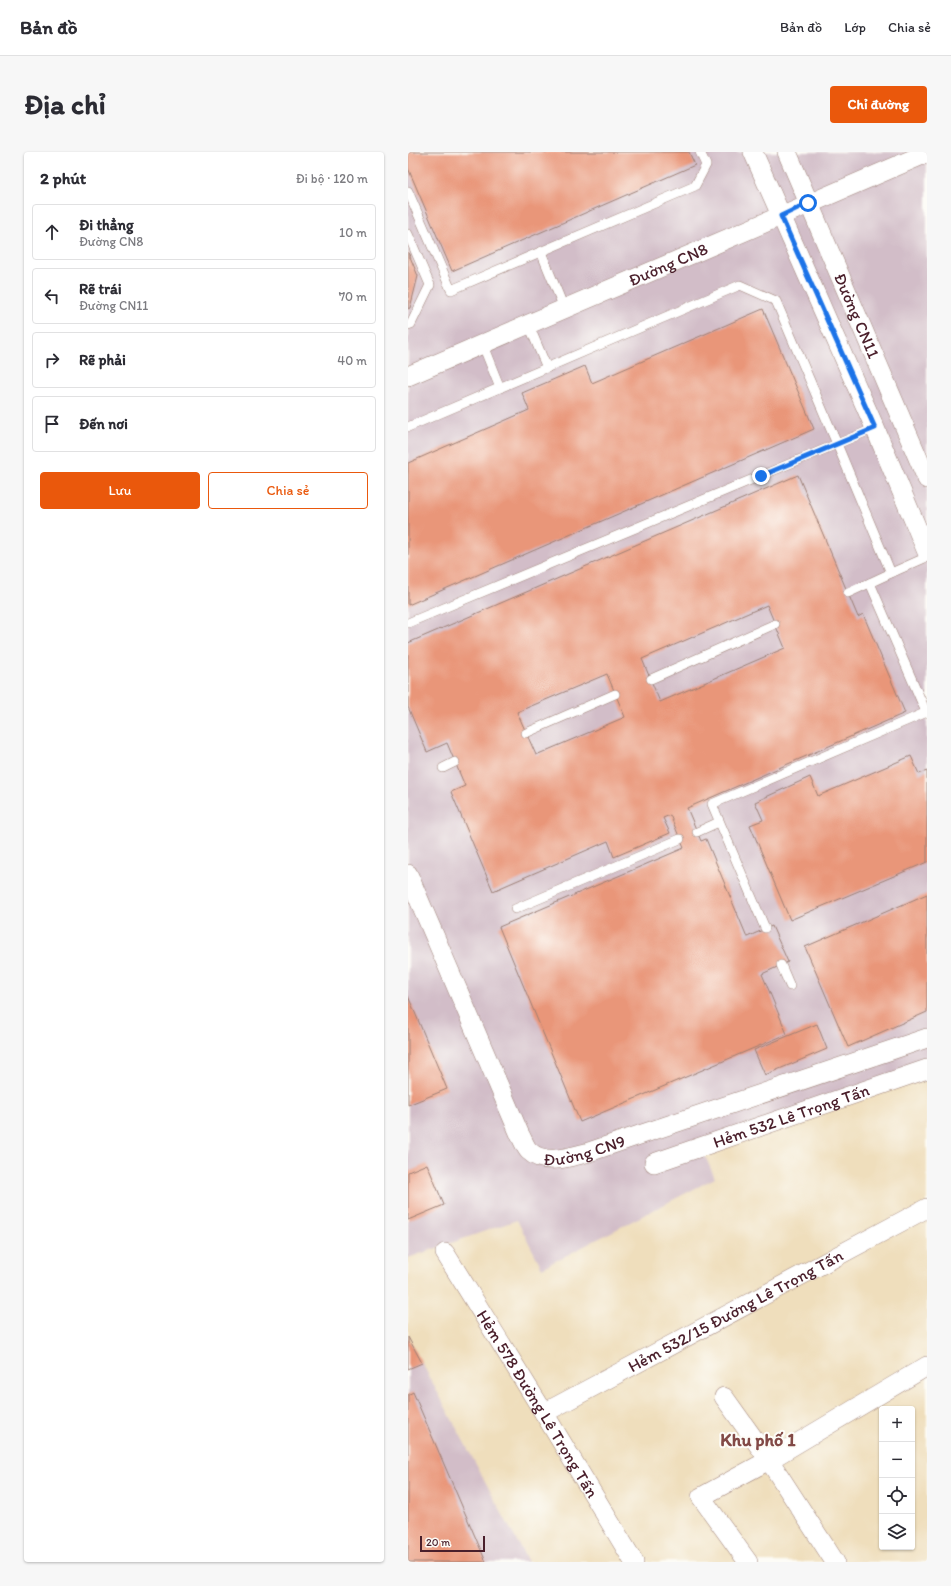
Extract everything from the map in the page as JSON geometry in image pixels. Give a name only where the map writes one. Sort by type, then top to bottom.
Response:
[{"type":"street","name":"Đường CN11","points":[[752,152],[923,532],[927,552]]},
{"type":"street","name":"Đường CN11","points":[[787,152],[927,479]]},
{"type":"street","name":"Đường CN8","points":[[408,376],[528,323],[927,153]]},
{"type":"street","name":"Đường CN9","points":[[408,874],[520,1135],[529,1151],[543,1159],[560,1160],[586,1153],[927,1038]]},
{"type":"street","name":"Hẻm 532 Lê Trọng Tấn","points":[[654,1163],[927,1068]]},
{"type":"street","name":"Hẻm 532/15 Đường Lê Trọng Tấn","points":[[544,1413],[927,1208]]},
{"type":"street","name":"Hẻm 578 Đường Lê Trọng Tấn","points":[[445,1253],[632,1558]]},
{"type":"street","points":[[748,1562],[701,1497],[769,1460],[927,1366]]},
{"type":"street","points":[[724,1397],[769,1460],[835,1562]]},
{"type":"lane","points":[[408,191],[451,290],[695,186],[706,165],[700,152]]},
{"type":"lane","points":[[408,234],[430,285],[411,324],[408,325]]},
{"type":"lane","points":[[541,252],[564,308]]},
{"type":"lane","points":[[408,427],[740,285],[776,301],[891,573]]},
{"type":"lane","points":[[528,323],[547,368]]},
{"type":"lane","points":[[482,343],[500,388]]},
{"type":"lane","points":[[408,623],[875,428]]},
{"type":"lane","points":[[848,593],[927,557]]},
{"type":"lane","points":[[765,928],[712,804],[927,712],[870,583]]},
{"type":"lane","points":[[651,679],[775,624]]},
{"type":"lane","points":[[526,733],[615,694]]},
{"type":"lane","points":[[443,768],[455,762]]},
{"type":"lane","points":[[697,832],[719,822]]},
{"type":"lane","points":[[515,909],[680,838]]},
{"type":"lane","points":[[781,965],[790,986]]},
{"type":"shaded area","points":[[408,152],[927,152],[927,1063],[701,1147],[715,1178],[542,1268],[517,1220],[408,1258]]},
{"type":"shaded area","points":[[408,1337],[422,1363],[528,1562],[408,1562]]},
{"type":"building","points":[[408,152],[689,152],[695,165],[452,271],[408,168]]},
{"type":"building","points":[[408,252],[418,276],[410,308],[408,309]]},
{"type":"building","points":[[763,309],[814,429],[408,605],[408,463],[529,410],[522,393],[585,366],[592,383]]},
{"type":"building","points":[[798,475],[858,617],[863,614],[905,713],[687,808],[701,841],[706,839],[747,937],[772,926],[788,962],[762,974],[787,1034],[580,1122],[499,927],[684,848],[670,815],[663,818],[670,833],[614,857],[608,841],[493,891],[451,792],[465,786],[447,743],[427,752],[408,707],[408,643]],"holes":[[[767,605],[785,648],[660,702],[642,659]],[[607,674],[625,717],[536,755],[517,712]]]},
{"type":"building","points":[[911,756],[919,774],[927,771],[927,862],[790,920],[750,825],[763,820],[755,802],[810,777],[818,796]]},
{"type":"building","points":[[927,894],[927,1012],[848,1047],[805,947]]},
{"type":"building","points":[[408,996],[447,1089],[408,1105]]},
{"type":"building","points":[[817,1024],[827,1049],[765,1075],[754,1050]]},
{"type":"building","points":[[427,1164],[444,1205],[408,1220],[408,1172]]},
{"type":"building","points":[[408,1337],[422,1363],[408,1369]]},
{"type":"building","points":[[413,1392],[486,1562],[408,1562],[408,1395]]},
{"type":"district","name":"Khu phố 1","points":[[758,1440]]},
{"type":"route","points":[[761,476],[875,428],[781,216],[808,203]]}]
